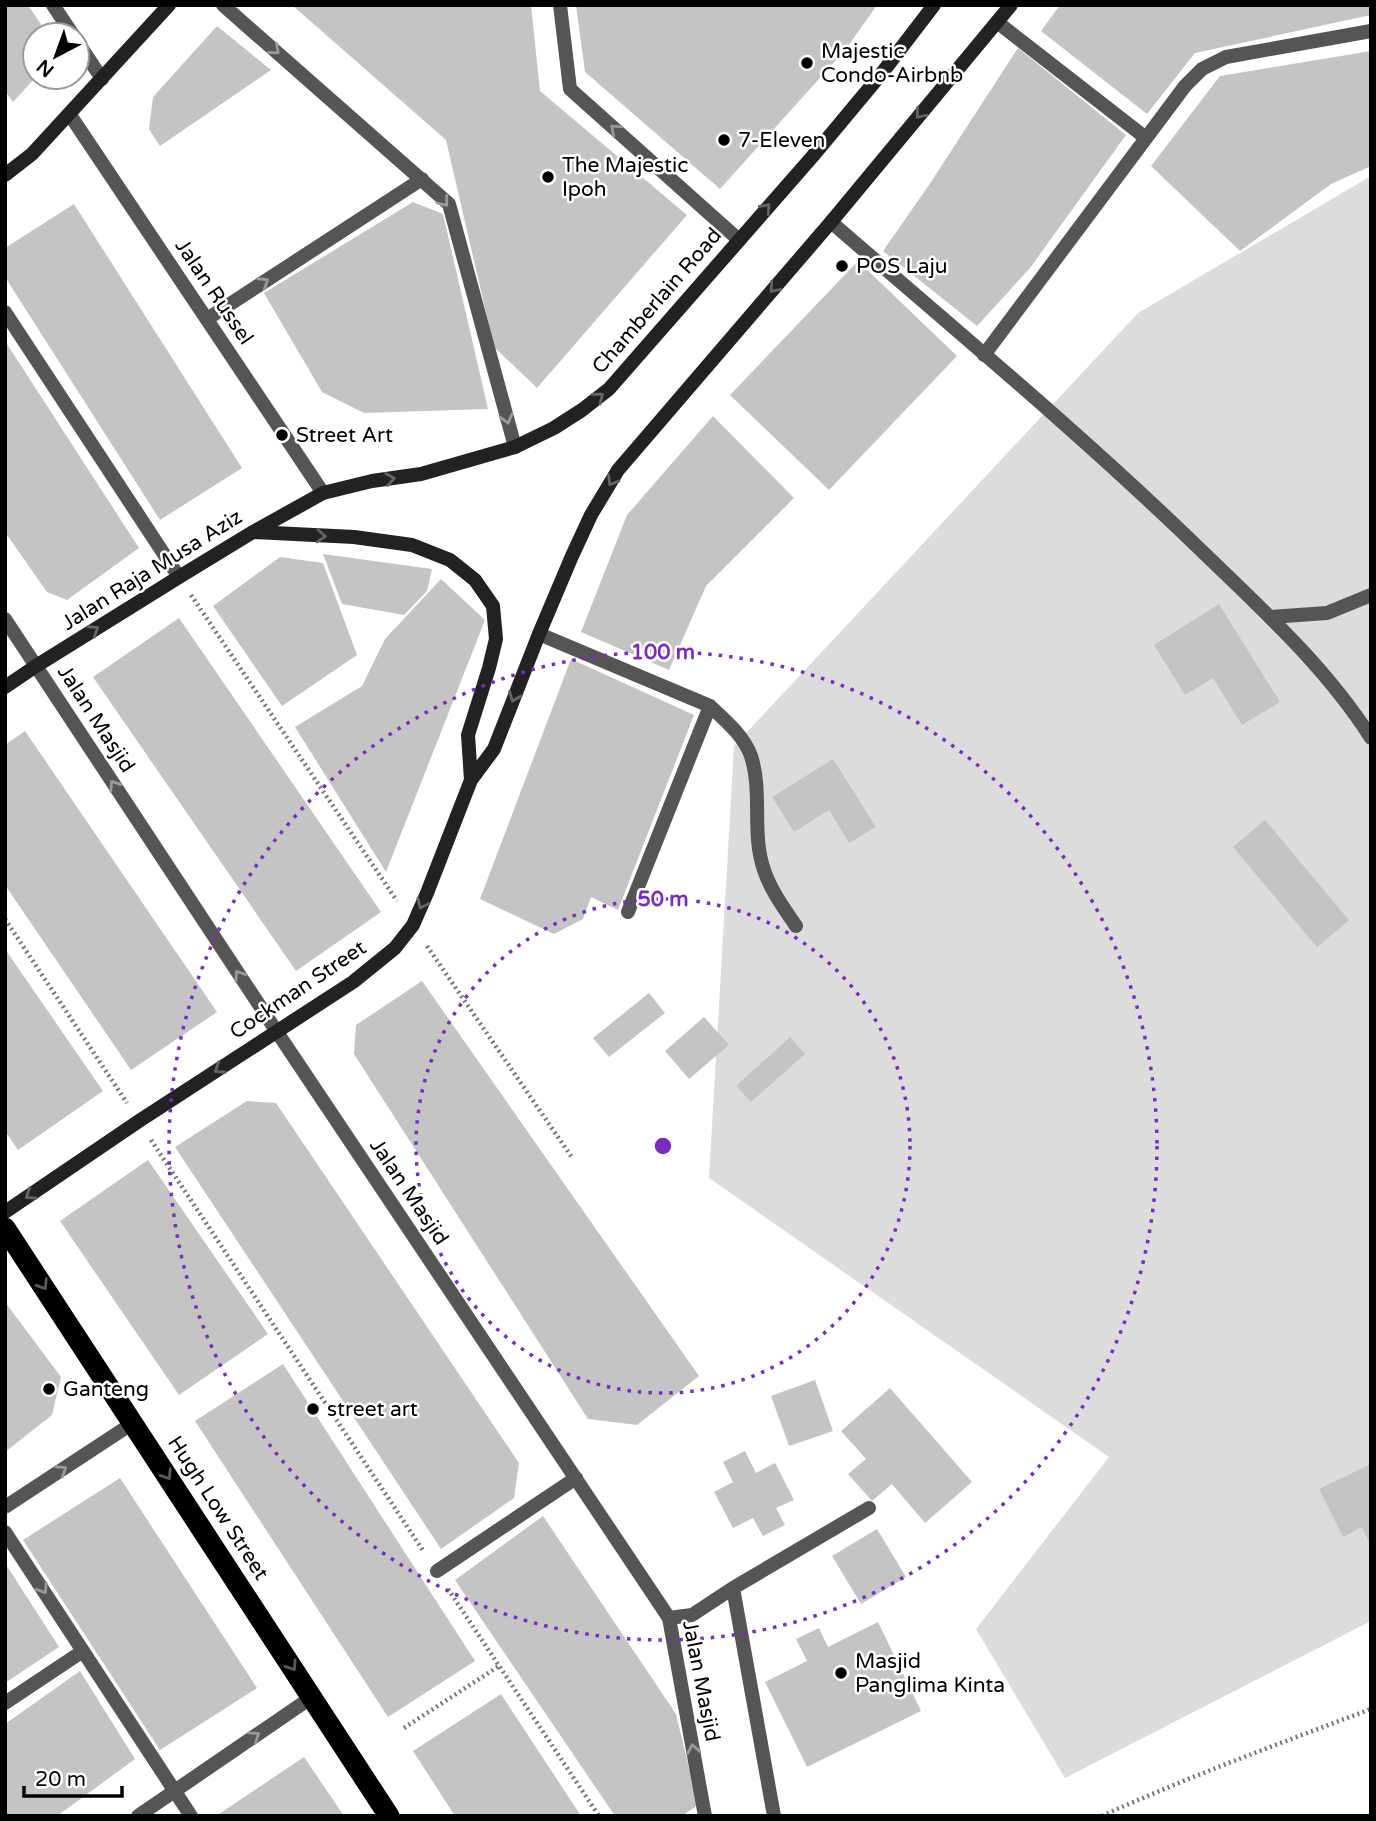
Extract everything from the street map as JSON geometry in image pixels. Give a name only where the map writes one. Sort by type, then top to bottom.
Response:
[{"type":"highway","name":"Hugh Low Street","points":[[5,1228],[389,1816]]},
{"type":"main road","points":[[5,175],[32,154],[70,115],[170,5]]},
{"type":"main road","name":"Chamberlain Road","points":[[323,493],[372,481],[421,474],[515,447],[582,411],[609,389],[821,146],[934,5]]},
{"type":"main road","points":[[539,634],[591,515],[618,470],[831,222],[1011,5]]},
{"type":"main road","name":"Jalan Raja Musa Aziz","points":[[5,687],[179,577],[323,493]]},
{"type":"main road","points":[[253,532],[354,537],[412,545],[450,560],[475,580],[493,606],[496,639],[468,735],[471,780]]},
{"type":"main road","name":"Cockman Street","points":[[5,1212],[362,975],[395,948],[412,925],[427,893],[471,780],[494,749],[539,634]]},
{"type":"street","points":[[53,5],[64,21]]},
{"type":"street","points":[[223,5],[449,204],[515,447]]},
{"type":"street","points":[[560,5],[570,89],[739,240]]},
{"type":"street","points":[[997,22],[1146,138]]},
{"type":"street","points":[[984,355],[1185,86],[1202,69],[1226,57],[1371,31]]},
{"type":"street","points":[[91,62],[102,79]]},
{"type":"street","name":"Jalan Russel","points":[[70,115],[323,493]]},
{"type":"street","points":[[207,319],[422,179]]},
{"type":"street","points":[[831,222],[1166,516],[1299,646],[1371,738]]},
{"type":"street","points":[[5,312],[179,577]]},
{"type":"street","points":[[1270,617],[1327,614],[1371,595]]},
{"type":"street","name":"Jalan Masjid","points":[[5,619],[276,1032],[670,1618],[705,1816]]},
{"type":"street","points":[[539,634],[710,706],[730,725],[750,754],[755,777],[757,830],[763,869],[775,895],[796,926]]},
{"type":"street","points":[[628,912],[710,706]]},
{"type":"street","points":[[5,1507],[134,1423]]},
{"type":"street","points":[[437,1571],[576,1478]]},
{"type":"street","points":[[670,1618],[692,1615],[869,1508]]},
{"type":"street","points":[[5,1532],[191,1816]]},
{"type":"street","points":[[733,1588],[774,1816]]},
{"type":"street","points":[[5,1703],[83,1651]]},
{"type":"street","points":[[138,1816],[312,1697]]},
{"type":"path","points":[[179,577],[412,925],[573,1159]]},
{"type":"path","points":[[5,919],[598,1816]]},
{"type":"path","points":[[404,1728],[499,1666]]},
{"type":"path","points":[[1102,1816],[1371,1709]]},
{"type":"shaded area","points":[[1371,176],[1371,1621],[1065,1778],[976,1629],[1109,1457],[709,1178],[734,746],[1138,313]]},
{"type":"building","points":[[5,5],[28,5],[39,21],[21,21],[23,91],[13,102],[5,91]]},
{"type":"building","name":"The Majestic Ipoh","points":[[292,5],[531,5],[540,91],[687,215],[537,388],[494,347],[446,140]]},
{"type":"building","points":[[576,5],[877,5],[846,49],[720,189],[585,72]]},
{"type":"building","points":[[1060,5],[1371,5],[1371,15],[1195,53],[1147,114],[1041,31]]},
{"type":"building","points":[[217,26],[271,70],[160,146],[149,129],[153,97]]},
{"type":"building","points":[[1018,48],[1126,135],[1030,268],[977,326],[883,251]]},
{"type":"building","points":[[1371,51],[1371,166],[1331,184],[1240,251],[1151,166],[1220,76]]},
{"type":"building","points":[[413,202],[443,214],[488,409],[364,413],[322,392],[264,293]]},
{"type":"building","points":[[74,204],[242,468],[160,520],[5,277],[5,248]]},
{"type":"building","points":[[858,261],[957,356],[829,490],[730,395]]},
{"type":"building","points":[[5,341],[139,548],[67,600],[47,592],[5,532]]},
{"type":"building","points":[[713,416],[794,498],[706,586],[669,670],[581,632],[627,515]]},
{"type":"building","points":[[323,554],[432,569],[427,591],[404,615],[342,604]]},
{"type":"building","points":[[280,557],[323,563],[357,655],[282,706],[213,606]]},
{"type":"building","points":[[441,579],[485,620],[386,872],[295,727],[362,686],[385,639]]},
{"type":"building","points":[[1219,604],[1280,702],[1242,725],[1213,678],[1185,695],[1154,645]]},
{"type":"building","points":[[179,618],[381,912],[296,971],[93,677]]},
{"type":"building","points":[[571,659],[694,715],[618,910],[591,897],[583,919],[554,934],[480,899]]},
{"type":"building","points":[[25,731],[217,1012],[131,1070],[5,885],[5,745]]},
{"type":"building","points":[[833,759],[876,827],[849,843],[829,810],[794,832],[772,797]]},
{"type":"building","points":[[1265,820],[1349,920],[1317,947],[1233,847]]},
{"type":"building","points":[[5,949],[103,1091],[18,1150],[5,1131]]},
{"type":"building","points":[[422,981],[699,1376],[637,1425],[588,1419],[354,1054],[356,1025]]},
{"type":"building","points":[[649,993],[665,1013],[609,1057],[593,1038]]},
{"type":"building","points":[[704,1017],[729,1045],[689,1079],[665,1051]]},
{"type":"building","points":[[790,1037],[805,1054],[751,1102],[736,1086]]},
{"type":"building","points":[[247,1101],[276,1103],[519,1463],[514,1498],[441,1549],[175,1147]]},
{"type":"building","points":[[148,1160],[268,1334],[179,1395],[60,1221]]},
{"type":"building","points":[[5,1302],[61,1377],[52,1415],[5,1452]]},
{"type":"building","points":[[283,1364],[475,1661],[388,1717],[195,1421]]},
{"type":"building","points":[[815,1380],[833,1431],[789,1446],[771,1396]]},
{"type":"building","points":[[890,1388],[972,1482],[925,1523],[892,1484],[872,1501],[848,1474],[866,1459],[841,1431]]},
{"type":"building","points":[[745,1451],[756,1473],[775,1463],[794,1500],[776,1508],[785,1525],[763,1536],[753,1518],[733,1528],[714,1492],[733,1482],[723,1462]]},
{"type":"building","points":[[1371,1464],[1371,1546],[1362,1527],[1343,1537],[1319,1489]]},
{"type":"building","points":[[120,1478],[257,1688],[160,1750],[23,1540]]},
{"type":"building","points":[[543,1516],[676,1714],[698,1805],[682,1816],[615,1816],[455,1580]]},
{"type":"building","points":[[877,1529],[906,1577],[861,1604],[832,1556]]},
{"type":"building","points":[[5,1563],[59,1647],[5,1683]]},
{"type":"building","points":[[878,1622],[921,1711],[807,1767],[765,1682],[807,1661],[796,1639],[819,1628],[828,1647]]},
{"type":"building","points":[[80,1671],[135,1759],[57,1816],[5,1816],[5,1724]]},
{"type":"building","points":[[501,1694],[581,1816],[455,1816],[413,1751]]},
{"type":"building","points":[[304,1757],[344,1816],[216,1816]]},
{"type":"place","name":"Majestic Condo-Airbnb","points":[[807,63]]},
{"type":"place","name":"7-Eleven","points":[[724,140]]},
{"type":"place","name":"The Majestic Ipoh","points":[[548,177]]},
{"type":"place","name":"POS Laju","points":[[842,266]]},
{"type":"place","name":"Street Art","points":[[282,435]]},
{"type":"place","name":"Ganteng","points":[[49,1389]]},
{"type":"place","name":"street art","points":[[313,1409]]},
{"type":"place","name":"Masjid Panglima Kinta","points":[[841,1673]]}]
